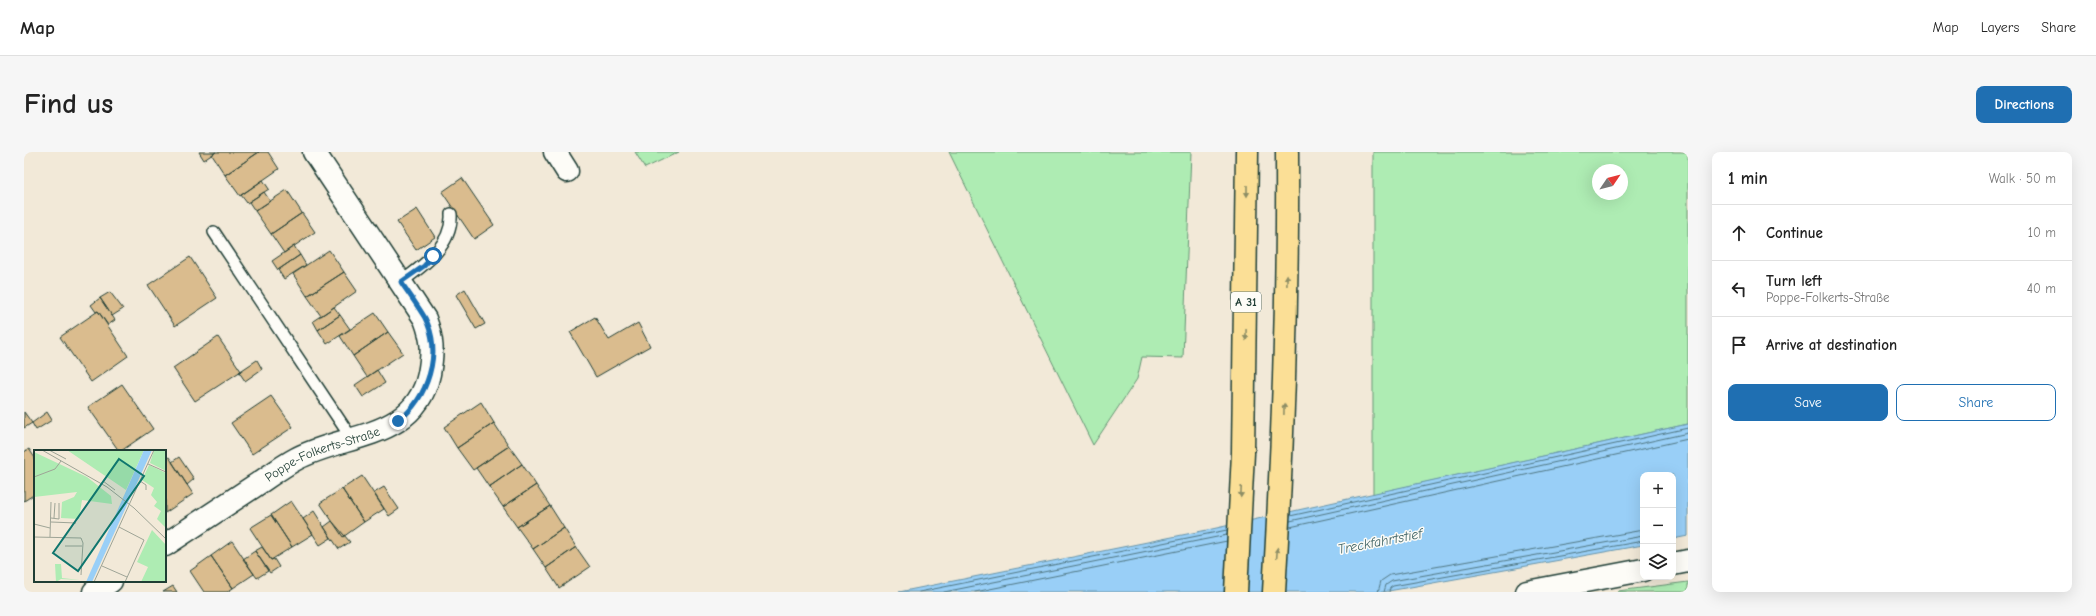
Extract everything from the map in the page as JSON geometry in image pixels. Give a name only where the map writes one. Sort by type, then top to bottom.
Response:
[{"type":"highway","name":"A 31","points":[[1236,592],[1244,453],[1248,152]]},
{"type":"highway","points":[[1274,592],[1283,448],[1288,241],[1287,152]]},
{"type":"street","name":"Poppe-Folkerts-Straße","points":[[166,544],[296,459],[320,448],[383,430],[398,421],[419,401],[427,384],[433,356],[432,338],[425,318],[314,152]]},
{"type":"street","points":[[555,152],[567,171]]},
{"type":"street","points":[[1676,563],[1688,561]]},
{"type":"street","points":[[1527,592],[1595,586],[1640,571]]},
{"type":"street","points":[[94,592],[109,582]]},
{"type":"lane","points":[[401,282],[424,266],[444,242],[451,222],[451,214]]},
{"type":"lane","points":[[214,232],[352,439]]},
{"type":"green space","points":[[635,152],[679,152],[645,168]]},
{"type":"green space","points":[[949,152],[1191,152],[1183,358],[1142,357],[1137,379],[1093,445]]},
{"type":"green space","points":[[1373,152],[1688,152],[1688,424],[1373,494]]},
{"type":"green space","points":[[1688,582],[1688,592],[1618,592],[1618,591]]},
{"type":"water","name":"Treckfahrtstief","points":[[1688,424],[1688,536],[1676,538],[1676,472],[1640,472],[1640,546],[1383,592],[899,592],[1212,529]]},
{"type":"building","points":[[199,152],[216,152],[204,160]]},
{"type":"building","points":[[216,152],[259,152],[225,175],[212,155]]},
{"type":"building","points":[[259,152],[268,152],[279,169],[240,196],[225,175]]},
{"type":"building","points":[[462,178],[494,225],[474,239],[442,192]]},
{"type":"building","points":[[263,180],[269,189],[247,203],[241,195]]},
{"type":"building","points":[[287,190],[302,213],[271,234],[255,211]]},
{"type":"building","points":[[264,192],[270,201],[255,211],[249,202]]},
{"type":"building","points":[[417,209],[435,237],[416,250],[397,222]]},
{"type":"building","points":[[302,213],[315,232],[284,253],[271,234]]},
{"type":"building","points":[[294,246],[300,255],[278,270],[272,261]]},
{"type":"building","points":[[329,250],[344,272],[307,296],[293,274]]},
{"type":"building","points":[[300,255],[306,265],[284,279],[278,270]]},
{"type":"building","points":[[190,257],[217,298],[175,326],[148,285]]},
{"type":"building","points":[[344,272],[357,291],[321,316],[307,296]]},
{"type":"building","points":[[465,289],[485,324],[476,329],[456,295]]},
{"type":"building","points":[[110,292],[123,309],[112,316],[100,298]]},
{"type":"building","points":[[100,298],[115,320],[108,325],[98,311],[96,312],[91,305]]},
{"type":"building","points":[[334,307],[340,315],[318,330],[313,321]]},
{"type":"building","points":[[98,311],[128,356],[91,382],[60,337]]},
{"type":"building","points":[[375,313],[388,332],[353,356],[340,336]]},
{"type":"building","points":[[340,315],[350,329],[327,344],[318,330]]},
{"type":"building","points":[[595,317],[609,340],[638,323],[650,346],[596,377],[570,332]]},
{"type":"building","points":[[388,332],[403,353],[367,377],[353,356]]},
{"type":"building","points":[[218,337],[241,371],[195,401],[173,368]]},
{"type":"building","points":[[257,360],[262,369],[245,381],[239,372]]},
{"type":"building","points":[[377,370],[385,383],[363,397],[355,385]]},
{"type":"building","points":[[122,384],[153,429],[122,450],[118,450],[88,407]]},
{"type":"building","points":[[271,396],[293,427],[252,454],[231,423]]},
{"type":"building","points":[[481,402],[494,423],[457,448],[444,427]]},
{"type":"building","points":[[24,412],[32,423],[24,428]]},
{"type":"building","points":[[47,412],[52,420],[36,430],[32,423]]},
{"type":"building","points":[[494,423],[509,446],[473,470],[457,448]]},
{"type":"building","points":[[509,446],[522,464],[489,487],[476,468]]},
{"type":"building","points":[[29,449],[34,456],[34,495],[24,501],[24,452]]},
{"type":"building","points":[[169,457],[193,494],[166,512],[166,458]]},
{"type":"building","points":[[179,457],[194,479],[187,485],[172,462]]},
{"type":"building","points":[[522,464],[536,485],[503,507],[489,487]]},
{"type":"building","points":[[362,476],[384,509],[364,522],[342,489]]},
{"type":"building","points":[[536,485],[550,506],[517,527],[503,507]]},
{"type":"building","points":[[384,487],[399,509],[389,516],[374,493]]},
{"type":"building","points":[[342,489],[364,522],[343,537],[320,503]]},
{"type":"building","points":[[291,501],[313,534],[292,547],[271,515]]},
{"type":"building","points":[[550,506],[564,528],[533,549],[517,527]]},
{"type":"building","points":[[314,511],[331,538],[320,545],[303,519]]},
{"type":"building","points":[[271,515],[292,547],[271,560],[250,528]]},
{"type":"building","points":[[332,521],[350,542],[339,549],[324,527]]},
{"type":"building","points":[[564,528],[576,547],[546,568],[533,549]]},
{"type":"building","points":[[232,541],[254,574],[233,588],[211,556]]},
{"type":"building","points":[[262,547],[271,560],[274,559],[279,567],[270,573],[255,551]]},
{"type":"building","points":[[576,547],[590,567],[559,588],[546,568]]},
{"type":"building","points":[[255,551],[268,571],[257,578],[243,559]]},
{"type":"building","points":[[211,556],[233,588],[227,592],[204,592],[190,571]]},
{"type":"building","points":[[173,586],[177,592],[163,592]]},
{"type":"route","points":[[398,421],[408,414],[419,401],[427,384],[433,356],[432,338],[425,318],[401,282],[424,266],[433,256]]}]
